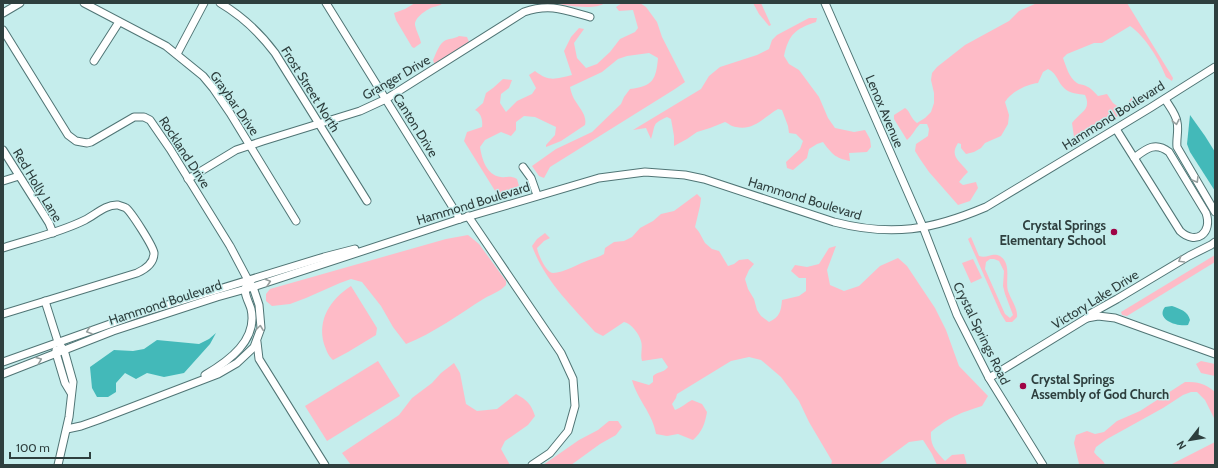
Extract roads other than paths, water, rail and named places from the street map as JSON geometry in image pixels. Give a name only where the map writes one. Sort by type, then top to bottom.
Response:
[{"type":"street","points":[[3,13],[20,3]]},
{"type":"street","name":"Graybar Drive","points":[[84,3],[166,46],[203,76],[213,88],[296,221]]},
{"type":"street","points":[[177,54],[204,3]]},
{"type":"street","name":"Frost Street North","points":[[220,3],[233,10],[266,41],[275,53],[367,201]]},
{"type":"street","name":"Canton Drive","points":[[326,3],[460,219]]},
{"type":"street","name":"Lenox Avenue","points":[[825,3],[923,227]]},
{"type":"street","name":"Granger Drive","points":[[188,179],[236,150],[360,111],[386,99],[524,12],[541,7],[550,7],[590,17]]},
{"type":"street","points":[[94,61],[119,22]]},
{"type":"street","name":"Rockland Drive","points":[[3,30],[68,135],[73,139],[82,143],[91,142],[128,119],[134,117],[144,117],[150,120],[230,246],[253,287]]},
{"type":"street","name":"Hammond Boulevard","points":[[3,374],[113,331],[217,297],[253,287],[468,216],[574,184],[614,175],[645,172],[669,173],[704,179],[855,228],[885,231],[923,227],[959,218],[986,207],[1116,129],[1215,67]]},
{"type":"street","points":[[1165,99],[1176,116],[1178,130],[1176,140],[1177,147],[1215,212]]},
{"type":"street","points":[[1116,129],[1134,158],[1180,232],[1192,238],[1197,238],[1204,234],[1209,226],[1206,213],[1169,152],[1163,147],[1149,147],[1134,158]]},
{"type":"street","name":"Red Holly Lane","points":[[3,150],[49,223],[53,233]]},
{"type":"street","points":[[523,167],[531,178],[537,196]]},
{"type":"street","points":[[3,182],[19,176]]},
{"type":"street","points":[[3,248],[74,226],[107,207],[120,206],[127,209],[135,218],[154,252],[151,262],[146,269],[138,273],[3,314]]},
{"type":"street","points":[[468,216],[561,353],[573,379],[575,406],[568,431],[550,453],[532,465]]},
{"type":"street","name":"Crystal Springs Road","points":[[923,227],[958,314],[989,378],[1043,465]]},
{"type":"street","name":"Victory Lake Drive","points":[[989,378],[1087,318],[1090,314],[1215,242]]},
{"type":"street","name":"Hammond Boulevard","points":[[3,362],[141,312],[336,254],[381,244]]},
{"type":"street","points":[[191,384],[214,370],[240,349],[250,335],[252,323],[251,310],[244,289],[248,280]]},
{"type":"street","points":[[67,428],[87,424],[218,374],[237,363],[254,347],[262,328],[253,287]]},
{"type":"street","points":[[45,301],[58,342],[64,350],[73,382],[67,428],[58,465]]},
{"type":"street","points":[[1087,318],[1098,316],[1115,318],[1215,354]]},
{"type":"street","points":[[256,341],[259,359],[325,465]]},
{"type":"street","points":[[58,342],[56,353],[65,383],[71,393]]},
{"type":"street","points":[[243,358],[250,357],[259,359]]},
{"type":"water","points":[[1190,115],[1215,152],[1215,191],[1190,152],[1187,144]]},
{"type":"water","points":[[1172,306],[1187,314],[1190,320],[1188,325],[1174,324],[1165,319],[1163,312],[1165,307]]},
{"type":"water","points":[[216,333],[210,344],[184,373],[164,377],[147,373],[136,379],[125,373],[116,383],[116,392],[108,397],[97,397],[92,388],[90,367],[114,350],[133,351],[144,349],[157,340],[199,344],[209,339]]},
{"type":"place","name":"Crystal Springs Elementary School","points":[[1114,232]]},
{"type":"place","name":"Crystal Springs Assembly of God Church","points":[[1023,386]]}]
